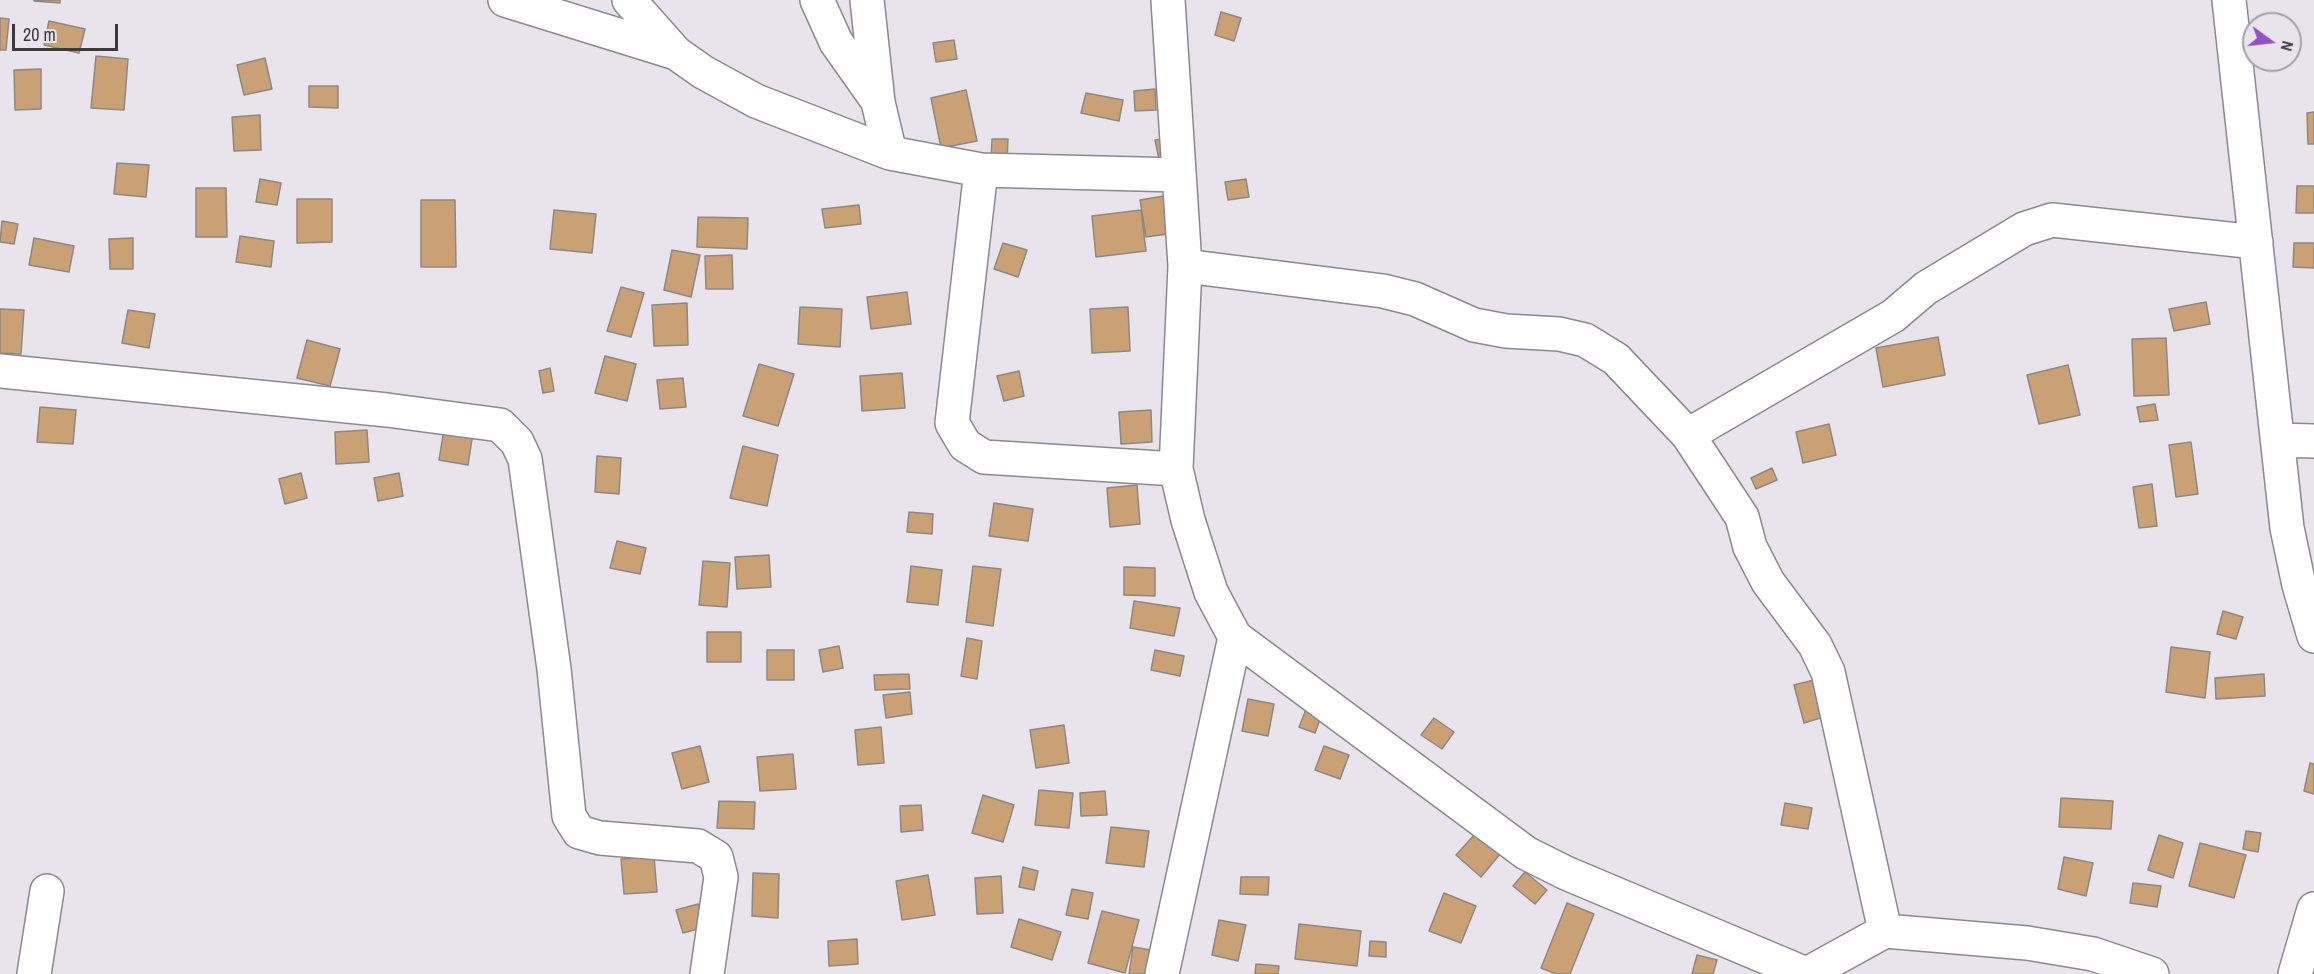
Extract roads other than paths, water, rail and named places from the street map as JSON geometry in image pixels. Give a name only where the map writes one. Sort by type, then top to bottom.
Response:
[{"type":"street","points":[[505,0],[676,53]]},
{"type":"street","points":[[629,0],[676,53],[703,72],[756,101],[890,153],[981,170],[1179,175]]},
{"type":"street","points":[[817,0],[836,42],[878,102]]},
{"type":"street","points":[[867,0],[878,102],[890,153]]},
{"type":"street","points":[[1168,0],[1185,266],[1176,469],[1188,520],[1211,592],[1235,638],[1526,853],[1566,873],[1794,972],[1885,931],[2027,943],[2093,954],[2152,974]]},
{"type":"street","points":[[2229,0],[2287,528],[2299,585],[2314,636]]},
{"type":"street","points":[[981,170],[952,423],[965,445],[984,457],[1176,469]]},
{"type":"street","points":[[1688,435],[1893,316],[1926,288],[2024,229],[2052,220],[2256,242]]},
{"type":"street","points":[[1185,266],[1383,291],[1415,299],[1474,324],[1506,331],[1559,334],[1585,340],[1616,359],[1688,435],[1742,517],[1750,547],[1768,582],[1815,645],[1828,672],[1885,931]]},
{"type":"street","points":[[0,371],[387,410],[500,426],[517,442],[525,459],[554,669],[569,816],[579,832],[600,838],[698,846],[716,857],[721,877],[707,974]]},
{"type":"street","points":[[2278,440],[2314,441]]},
{"type":"street","points":[[1162,974],[1235,638]]},
{"type":"street","points":[[34,974],[46,891]]},
{"type":"street","points":[[2295,974],[2314,909]]}]
